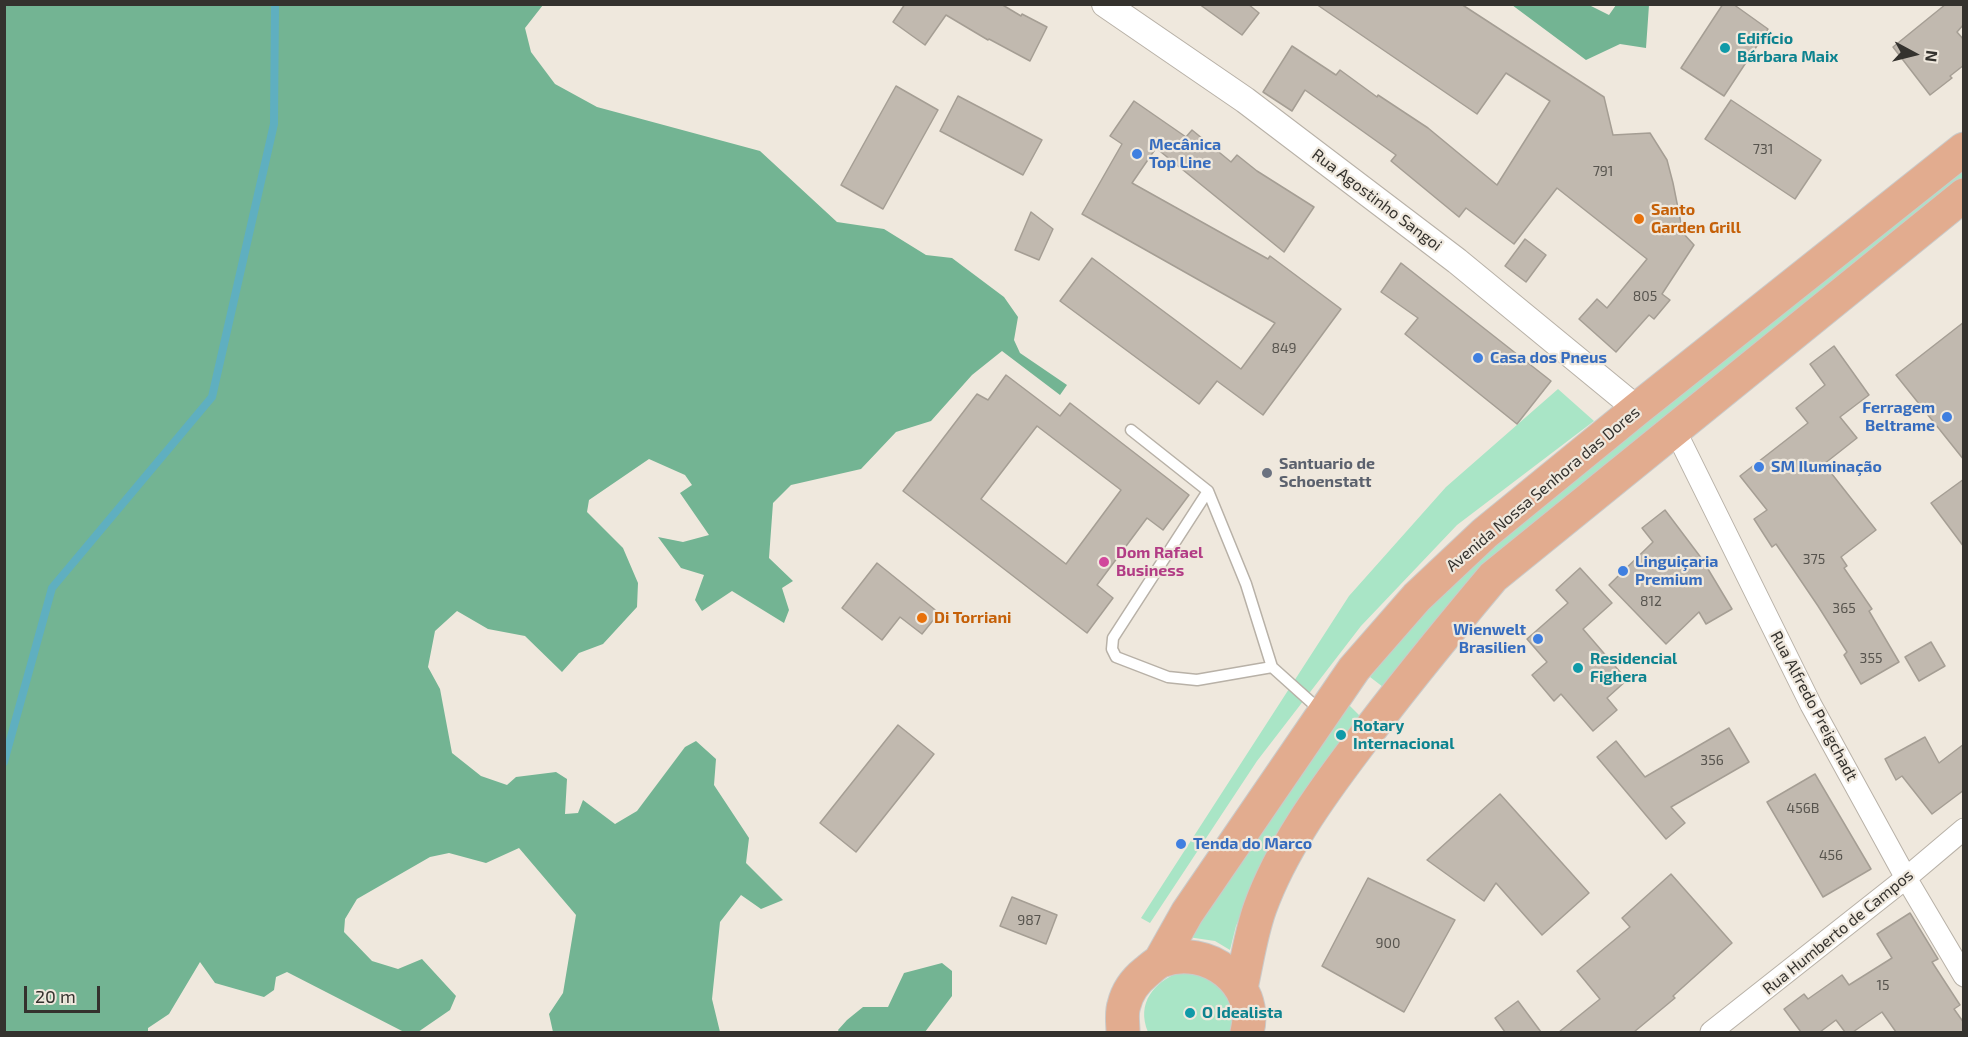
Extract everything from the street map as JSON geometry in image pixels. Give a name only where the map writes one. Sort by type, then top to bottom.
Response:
[{"type":"main road","name":"Avenida Nossa Senhora das Dores","points":[[1160,961],[1187,913],[1354,669],[1417,597],[1485,533],[1964,149]]},
{"type":"main road","points":[[1241,988],[1260,909],[1271,881],[1303,824],[1322,794],[1380,716],[1493,577],[1964,195]]},
{"type":"main road","points":[[1124,1032],[1123,1006],[1136,979],[1160,961],[1182,956],[1205,959],[1226,970],[1241,988],[1248,1004],[1250,1029]]},
{"type":"street","name":"Rua Agostinho Sangoi","points":[[1105,4],[1245,100],[1430,240],[1637,409]]},
{"type":"street","name":"Rua Alfredo Preigchadt","points":[[1675,430],[1811,705],[1906,878],[1964,976]]},
{"type":"street","name":"Rua Humberto de Campos","points":[[1711,1032],[1906,878],[1964,829]]},
{"type":"lane","points":[[1131,429],[1208,491],[1246,584],[1272,667],[1324,713]]},
{"type":"lane","points":[[1208,491],[1113,638],[1112,649],[1116,657],[1168,677],[1197,680],[1272,667]]},
{"type":"green space","points":[[5,4],[543,5],[525,28],[531,52],[555,84],[597,107],[760,151],[837,222],[884,229],[926,255],[952,258],[1004,297],[1018,317],[1014,340],[1020,353],[1067,385],[1060,395],[1002,351],[972,375],[931,421],[896,432],[861,469],[791,485],[773,503],[769,558],[793,581],[782,588],[789,610],[784,623],[732,591],[702,611],[695,600],[704,575],[681,568],[658,537],[683,542],[709,535],[680,493],[692,485],[685,475],[649,459],[589,500],[587,512],[623,548],[638,583],[637,607],[603,644],[579,653],[562,672],[525,636],[488,629],[457,611],[435,631],[428,667],[440,689],[452,753],[481,776],[507,785],[516,777],[556,772],[567,779],[565,814],[578,813],[583,800],[615,824],[637,811],[685,747],[696,741],[716,759],[714,785],[749,838],[746,863],[783,900],[761,909],[741,895],[720,922],[712,999],[720,1032],[553,1032],[549,1014],[563,993],[576,915],[519,848],[486,863],[449,853],[430,857],[357,899],[345,919],[344,932],[372,961],[398,969],[422,959],[456,996],[450,1010],[418,1032],[404,1032],[287,972],[276,977],[274,990],[264,997],[215,983],[200,962],[169,1014],[148,1028],[148,1032],[5,1032]]},
{"type":"green space","points":[[1512,5],[1589,5],[1609,15],[1616,5],[1649,5],[1646,48],[1620,44],[1586,60]]},
{"type":"green space","points":[[1963,167],[1963,178],[1550,510],[1494,560],[1383,687],[1370,677],[1420,616],[1490,547]]},
{"type":"green space","points":[[1558,389],[1594,421],[1457,525],[1361,626],[1257,761],[1150,923],[1141,918],[1349,596],[1446,487]]},
{"type":"green space","points":[[1348,704],[1362,718],[1245,905],[1236,926],[1230,950],[1215,941],[1188,937],[1243,861],[1274,808]]},
{"type":"green space","points":[[942,963],[952,971],[952,996],[925,1032],[839,1032],[838,1030],[847,1020],[863,1007],[888,1007],[904,973]]},
{"type":"green space","points":[[1180,972],[1198,972],[1226,991],[1233,1007],[1233,1025],[1230,1032],[1148,1032],[1144,1012],[1150,995],[1162,982]]},
{"type":"building","points":[[905,4],[1001,4],[1047,27],[1030,61],[946,15],[925,45],[893,22]]},
{"type":"building","points":[[1199,4],[1248,4],[1259,13],[1242,35]]},
{"type":"building","points":[[1316,4],[1461,4],[1604,97],[1613,135],[1650,133],[1667,160],[1683,233],[1694,245],[1662,294],[1670,300],[1654,319],[1649,315],[1616,352],[1579,319],[1597,299],[1607,308],[1647,259],[1557,188],[1514,244],[1466,208],[1459,217],[1391,161],[1396,155],[1305,90],[1292,111],[1263,92],[1292,46],[1336,75],[1340,70],[1377,97],[1378,95],[1428,128],[1497,185],[1550,101],[1506,73],[1477,114]]},
{"type":"building","name":"Edifício Bárbara Maix","points":[[1723,4],[1733,4],[1768,29],[1724,96],[1681,68]]},
{"type":"building","points":[[1946,4],[1964,4],[1964,24],[1957,32],[1964,40],[1964,65],[1950,76],[1952,78],[1930,95],[1893,47]]},
{"type":"building","points":[[896,86],[938,110],[883,209],[841,185]]},
{"type":"building","points":[[958,96],[1042,140],[1023,175],[940,131]]},
{"type":"building","points":[[1731,100],[1821,160],[1795,199],[1705,139]]},
{"type":"building","points":[[1134,101],[1186,137],[1192,130],[1231,162],[1237,155],[1257,171],[1314,207],[1284,252],[1156,148],[1132,183],[1268,259],[1270,256],[1341,309],[1263,415],[1217,381],[1199,404],[1060,301],[1092,258],[1241,369],[1275,323],[1082,214],[1122,144],[1110,136]]},
{"type":"building","points":[[1031,212],[1053,229],[1039,260],[1015,250]]},
{"type":"building","points":[[1525,239],[1546,255],[1526,282],[1505,266]]},
{"type":"building","name":"Casa dos Pneus","points":[[1401,263],[1551,381],[1517,424],[1405,334],[1418,318],[1381,292]]},
{"type":"building","name":"Ferragem Beltrame","points":[[1964,322],[1964,460],[1896,375]]},
{"type":"building","points":[[1834,346],[1869,395],[1840,417],[1857,438],[1824,464],[1876,530],[1841,557],[1847,566],[1844,568],[1872,609],[1869,611],[1899,662],[1861,684],[1844,655],[1847,652],[1818,606],[1776,544],[1772,547],[1754,519],[1767,510],[1740,476],[1808,423],[1796,408],[1825,385],[1810,364]]},
{"type":"building","points":[[1006,375],[1060,416],[1070,403],[1189,495],[1163,530],[1147,518],[1097,585],[1113,598],[1087,633],[903,491],[977,394],[988,400]],"holes":[[[1037,426],[1121,490],[1066,564],[981,499]]]},
{"type":"building","points":[[1964,479],[1964,547],[1931,503]]},
{"type":"building","points":[[1665,510],[1702,559],[1732,609],[1706,624],[1699,612],[1666,644],[1609,585],[1653,542],[1642,528]]},
{"type":"building","points":[[877,563],[939,613],[922,634],[900,617],[882,640],[842,608]]},
{"type":"building","name":"Residencial Fighera","points":[[1580,568],[1612,603],[1583,629],[1627,680],[1607,698],[1617,710],[1593,731],[1561,694],[1554,701],[1532,675],[1547,662],[1527,639],[1568,603],[1556,590]]},
{"type":"building","points":[[1931,642],[1945,666],[1919,681],[1905,657]]},
{"type":"building","points":[[898,725],[934,754],[856,852],[820,823]]},
{"type":"building","points":[[1729,728],[1749,762],[1671,807],[1685,823],[1666,839],[1597,757],[1616,741],[1645,777]]},
{"type":"building","points":[[1925,737],[1939,763],[1964,744],[1964,790],[1932,814],[1902,776],[1896,780],[1885,759]]},
{"type":"building","points":[[1815,774],[1871,869],[1823,897],[1767,802]]},
{"type":"building","points":[[1500,794],[1589,893],[1542,935],[1496,883],[1484,901],[1427,860]]},
{"type":"building","points":[[1671,874],[1732,943],[1673,996],[1675,998],[1634,1032],[1559,1032],[1600,999],[1577,971],[1630,927],[1622,918]]},
{"type":"building","points":[[1368,878],[1455,920],[1404,1012],[1322,966]]},
{"type":"building","points":[[1012,897],[1057,915],[1046,944],[1000,926]]},
{"type":"building","points":[[1910,913],[1938,959],[1932,962],[1960,1005],[1954,1009],[1964,1023],[1964,1032],[1896,1032],[1882,1012],[1853,1032],[1845,1032],[1836,1020],[1820,1032],[1801,1032],[1784,1009],[1804,994],[1808,999],[1842,975],[1849,985],[1892,958],[1877,934]]},
{"type":"building","points":[[1518,1001],[1541,1032],[1505,1032],[1495,1018]]},
{"type":"waterway","points":[[4,762],[52,588],[212,397],[274,124],[275,4]]},
{"type":"place","name":"Edifício Bárbara Maix","points":[[1725,48]]},
{"type":"place","name":"Mecânica Top Line","points":[[1137,154]]},
{"type":"place","name":"Santo Garden Grill","points":[[1639,219]]},
{"type":"place","name":"Casa dos Pneus","points":[[1478,358]]},
{"type":"place","name":"Ferragem Beltrame","points":[[1947,417]]},
{"type":"place","name":"SM Iluminação","points":[[1759,467]]},
{"type":"place","name":"Santuario de Schoenstatt","points":[[1267,473]]},
{"type":"place","name":"Dom Rafael Business","points":[[1104,562]]},
{"type":"place","name":"Linguiçaria Premium","points":[[1623,571]]},
{"type":"place","name":"Di Torriani","points":[[922,618]]},
{"type":"place","name":"Wienwelt Brasilien","points":[[1538,639]]},
{"type":"place","name":"Residencial Fighera","points":[[1578,668]]},
{"type":"place","name":"Rotary Internacional","points":[[1341,735]]},
{"type":"place","name":"Tenda do Marco","points":[[1181,844]]},
{"type":"place","name":"O Idealista","points":[[1190,1013]]}]
